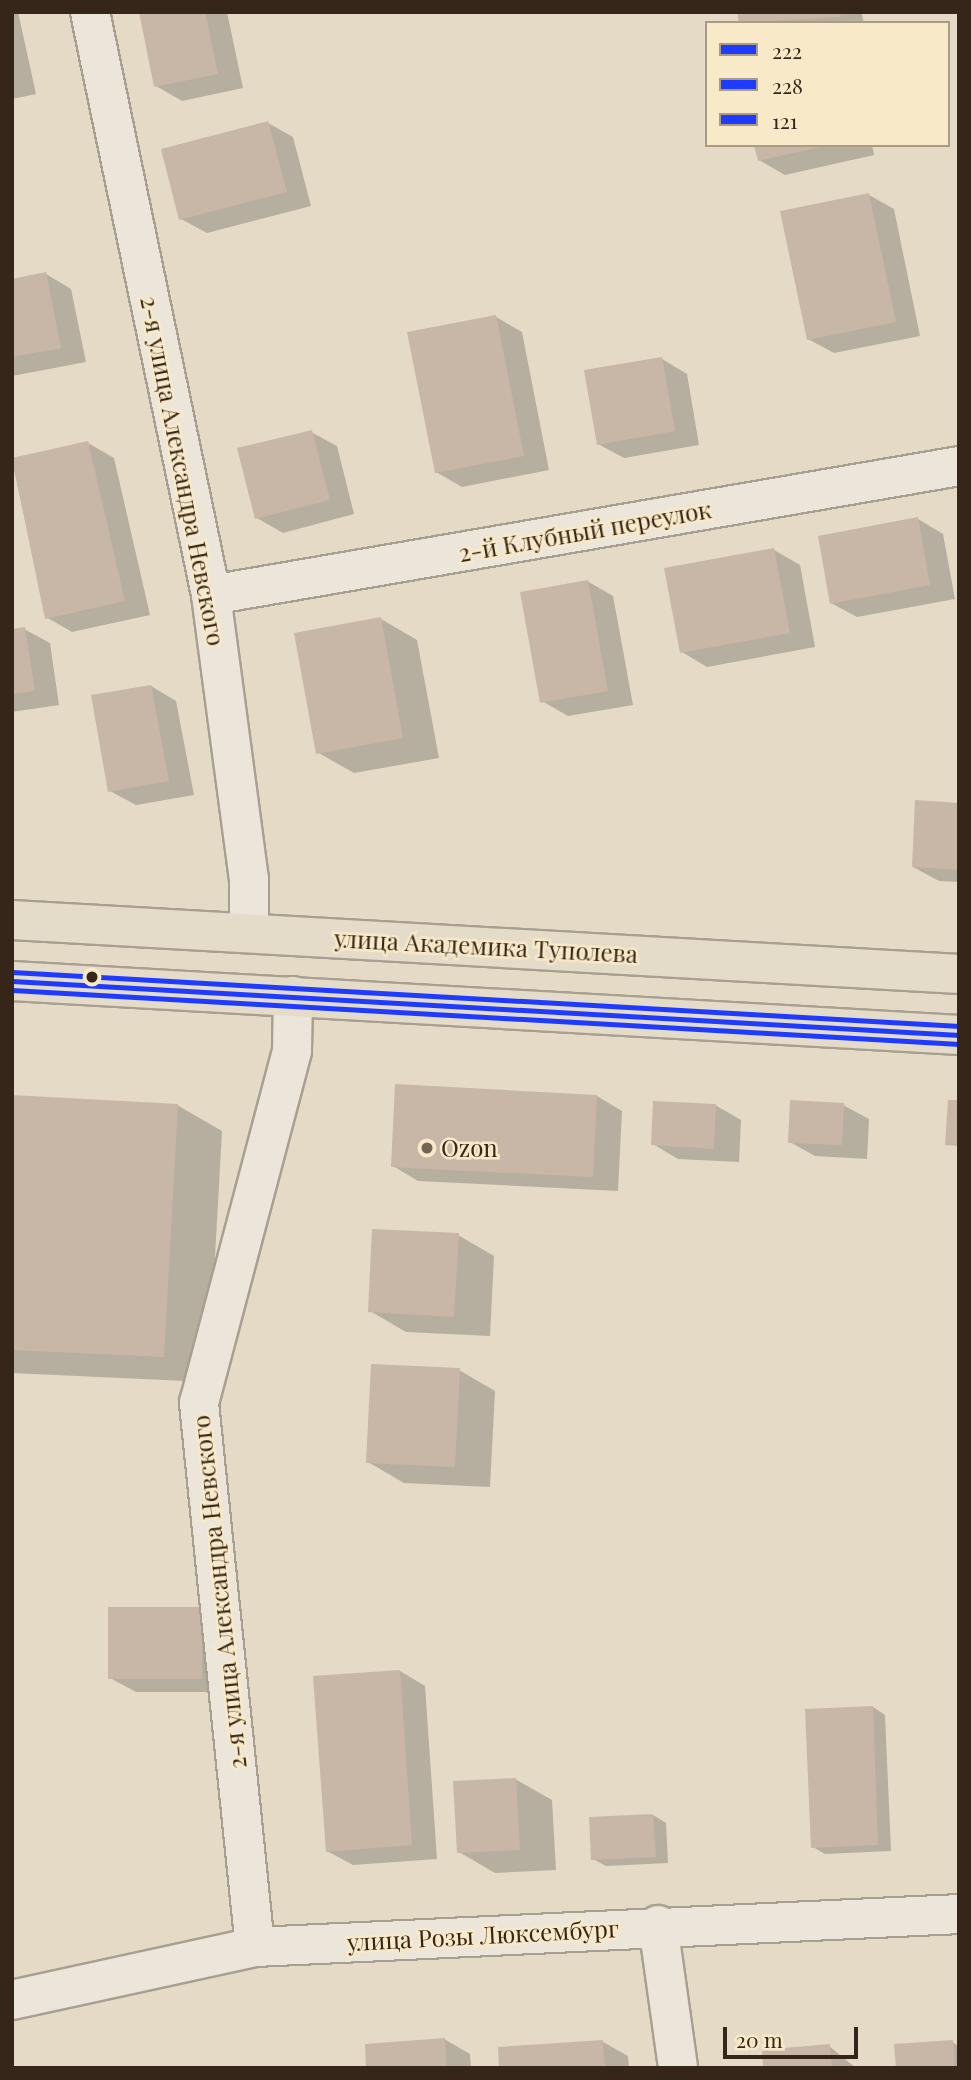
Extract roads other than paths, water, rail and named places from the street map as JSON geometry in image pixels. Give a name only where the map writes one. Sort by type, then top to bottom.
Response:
[{"type":"main road","name":"улица Академика Туполева","points":[[12,920],[959,974]]},
{"type":"main road","points":[[12,981],[959,1035]]},
{"type":"street","name":"2-я улица Александра Невского","points":[[90,12],[211,595],[249,879],[249,933]]},
{"type":"street","name":"2-й Клубный переулок","points":[[211,595],[959,466]]},
{"type":"street","name":"2-я улица Александра Невского","points":[[256,1947],[199,1404],[292,1051],[293,996]]},
{"type":"street","name":"улица Розы Люксембург","points":[[12,2000],[256,1947],[658,1925],[959,1914]]},
{"type":"street","points":[[658,1925],[678,2068]]},
{"type":"place","name":"Ozon","points":[[427,1148]]}]
